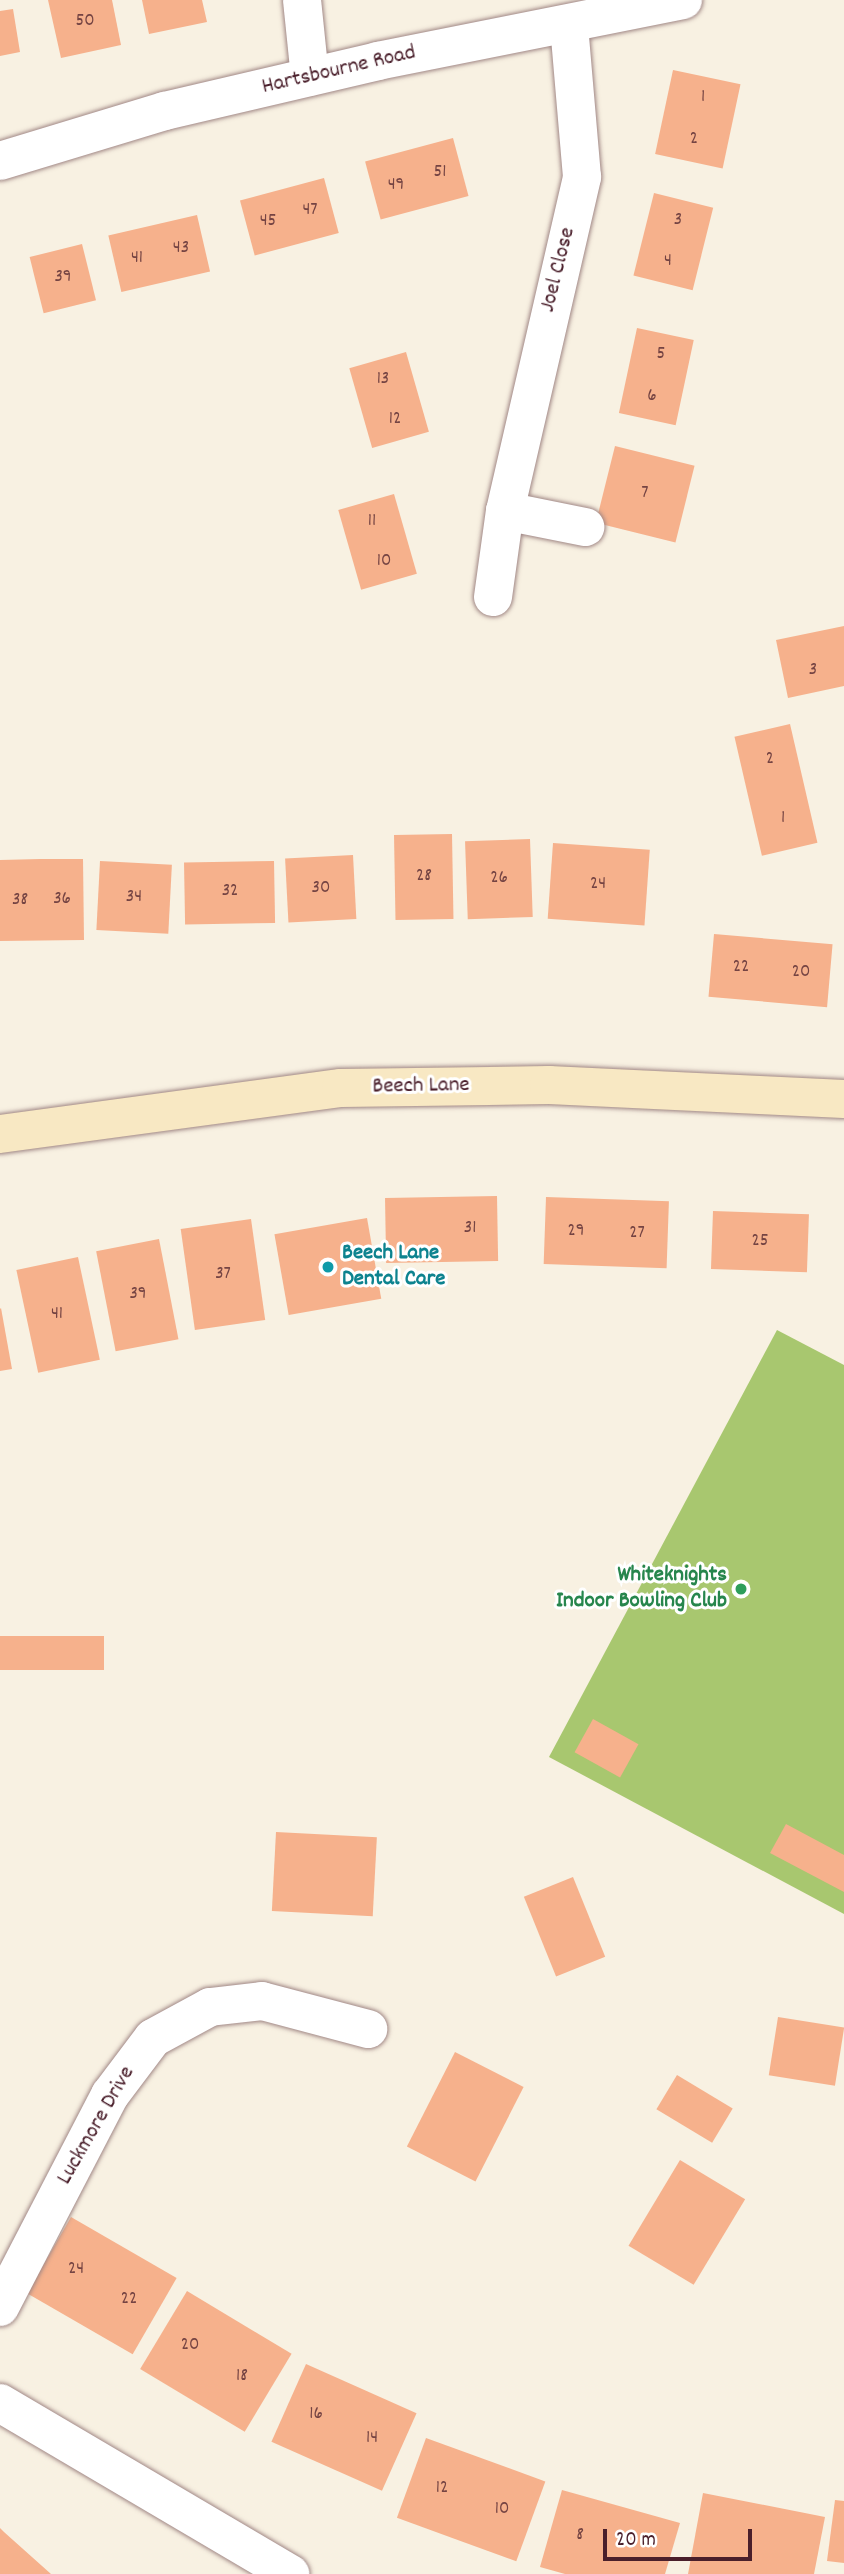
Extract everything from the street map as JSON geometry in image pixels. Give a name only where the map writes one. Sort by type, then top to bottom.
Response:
[{"type":"street","points":[[302,0],[310,77]]},
{"type":"street","name":"Hartsbourne Road","points":[[0,161],[165,111],[310,77],[569,26],[683,0]]},
{"type":"street","name":"Joel Close","points":[[493,597],[505,511],[582,177],[569,26]]},
{"type":"street","points":[[505,511],[585,527]]},
{"type":"street","name":"Beech Lane","points":[[0,1134],[341,1088],[549,1085],[844,1100]]},
{"type":"street","name":"Luckmore Drive","points":[[0,2307],[110,2095],[153,2038],[210,2007],[262,2001],[368,2029]]},
{"type":"street","points":[[0,2403],[290,2574]]},
{"type":"green space","name":"Whiteknights Indoor Bowling Club","points":[[777,1330],[844,1365],[844,1914],[549,1757]]},
{"type":"building","points":[[48,0],[112,0],[121,45],[61,58]]},
{"type":"building","points":[[142,0],[202,0],[207,22],[149,34]]},
{"type":"building","points":[[13,9],[20,52],[0,56],[0,11]]},
{"type":"building","points":[[673,70],[740,84],[723,168],[655,154]]},
{"type":"building","points":[[453,138],[469,196],[381,220],[365,162]]},
{"type":"building","points":[[324,178],[339,233],[255,256],[240,201]]},
{"type":"building","points":[[654,193],[713,208],[693,290],[633,275]]},
{"type":"building","points":[[197,215],[210,272],[121,292],[108,235]]},
{"type":"building","points":[[82,244],[96,300],[44,313],[30,257]]},
{"type":"building","points":[[637,328],[694,340],[676,425],[619,413]]},
{"type":"building","points":[[406,352],[429,432],[372,448],[349,368]]},
{"type":"building","points":[[615,446],[695,466],[675,542],[596,523]]},
{"type":"building","points":[[394,494],[417,574],[361,590],[338,510]]},
{"type":"building","points":[[844,626],[844,686],[788,698],[776,640]]},
{"type":"building","points":[[790,724],[817,843],[762,856],[734,737]]},
{"type":"building","points":[[452,834],[453,919],[395,920],[394,835]]},
{"type":"building","points":[[530,839],[533,917],[468,919],[465,841]]},
{"type":"building","points":[[553,843],[650,850],[644,926],[548,919]]},
{"type":"building","points":[[353,855],[356,919],[288,922],[285,859]]},
{"type":"building","points":[[83,859],[84,940],[0,941],[0,860]]},
{"type":"building","points":[[100,861],[172,865],[168,934],[96,930]]},
{"type":"building","points":[[274,861],[275,923],[185,925],[184,863]]},
{"type":"building","points":[[714,934],[833,944],[827,1007],[709,997]]},
{"type":"building","points":[[497,1196],[498,1261],[386,1263],[385,1198]]},
{"type":"building","points":[[546,1197],[669,1201],[667,1268],[544,1264]]},
{"type":"building","points":[[713,1211],[809,1214],[807,1272],[711,1269]]},
{"type":"building","name":"Beech Lane Dental Care","points":[[367,1218],[381,1299],[289,1315],[274,1234]]},
{"type":"building","points":[[251,1219],[265,1320],[195,1330],[181,1229]]},
{"type":"building","points":[[159,1239],[178,1339],[116,1351],[96,1251]]},
{"type":"building","points":[[78,1257],[100,1360],[38,1373],[16,1270]]},
{"type":"building","points":[[0,1309],[12,1369],[0,1371]]},
{"type":"building","points":[[0,1636],[104,1636],[104,1670],[0,1670]]},
{"type":"building","points":[[593,1719],[638,1744],[620,1777],[575,1752]]},
{"type":"building","points":[[786,1824],[844,1855],[844,1892],[770,1853]]},
{"type":"building","points":[[276,1832],[377,1837],[373,1916],[272,1911]]},
{"type":"building","points":[[573,1877],[605,1957],[556,1977],[524,1897]]},
{"type":"building","points":[[778,2017],[844,2027],[835,2086],[769,2075]]},
{"type":"building","points":[[455,2052],[524,2087],[475,2181],[407,2146]]},
{"type":"building","points":[[677,2075],[733,2108],[712,2143],[656,2109]]},
{"type":"building","points":[[680,2160],[745,2199],[694,2285],[628,2246]]},
{"type":"building","points":[[71,2217],[177,2278],[133,2354],[27,2293]]},
{"type":"building","points":[[187,2291],[292,2354],[245,2432],[140,2369]]},
{"type":"building","points":[[306,2364],[417,2413],[382,2491],[271,2442]]},
{"type":"building","points":[[426,2438],[545,2481],[516,2561],[397,2518]]},
{"type":"building","points":[[562,2490],[680,2523],[665,2574],[565,2574],[540,2567]]},
{"type":"building","points":[[703,2493],[825,2517],[814,2574],[688,2574]]},
{"type":"building","points":[[835,2500],[844,2501],[844,2563],[827,2561]]},
{"type":"building","points":[[0,2528],[4,2532],[51,2574],[0,2574]]},
{"type":"place","name":"Beech Lane Dental Care","points":[[328,1267]]},
{"type":"place","name":"Whiteknights Indoor Bowling Club","points":[[741,1589]]}]
